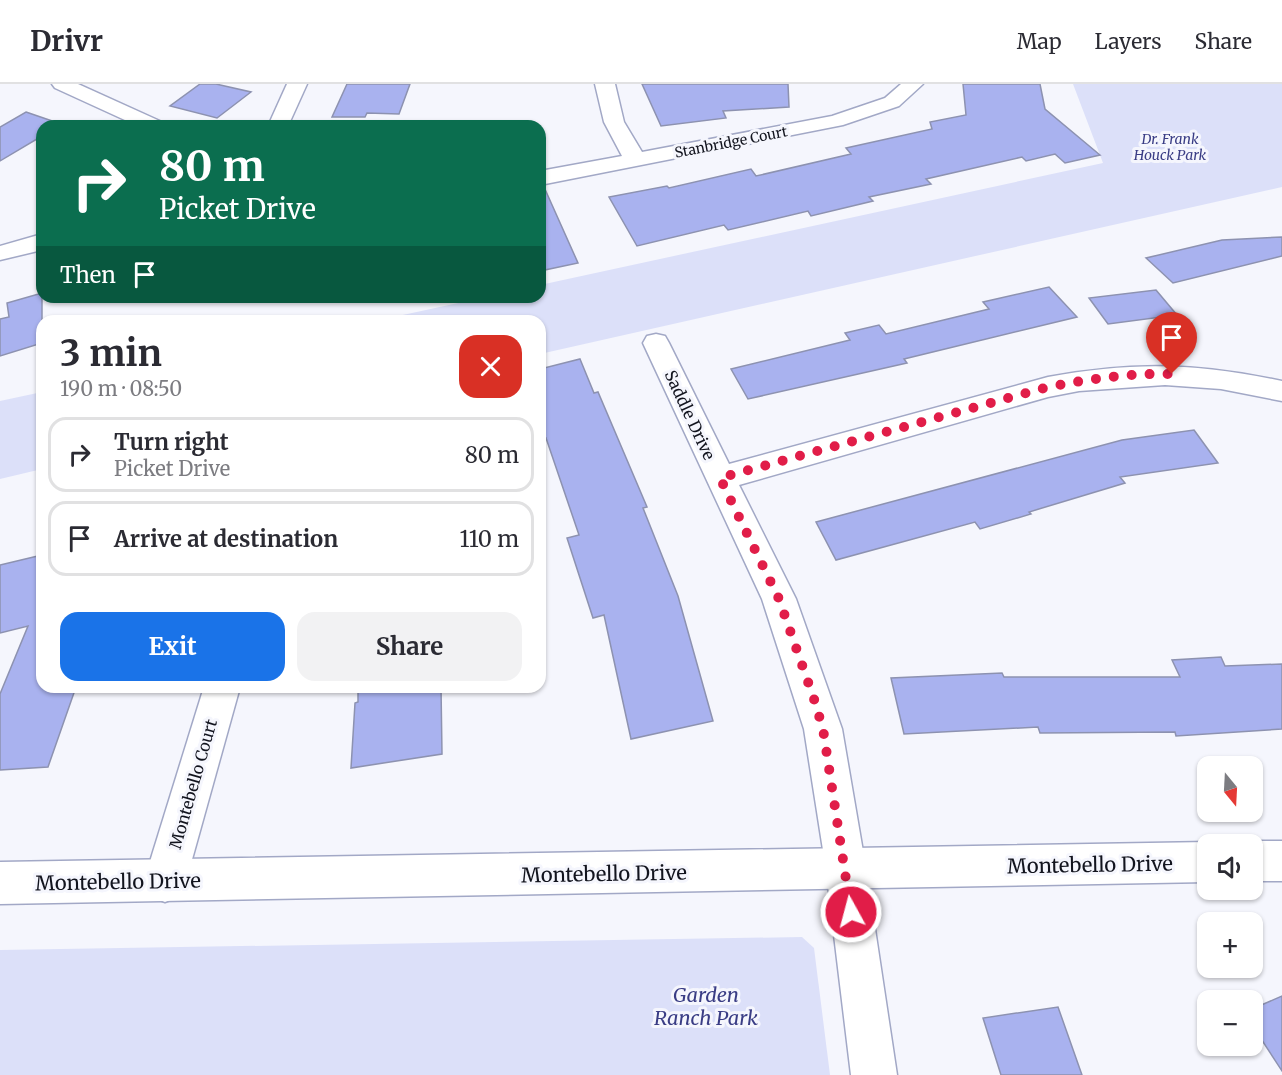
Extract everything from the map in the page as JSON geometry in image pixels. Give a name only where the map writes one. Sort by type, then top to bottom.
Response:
[{"type":"street","points":[[62,84],[142,120]]},
{"type":"street","points":[[281,120],[297,84]]},
{"type":"street","points":[[605,84],[614,122],[636,160]]},
{"type":"street","name":"Stanbridge Court","points":[[546,177],[836,121],[892,102],[913,84]]},
{"type":"street","points":[[3,253],[36,244]]},
{"type":"street","name":"Saddle Drive","points":[[656,342],[779,599],[823,729],[846,869],[874,1075]]},
{"type":"street","points":[[720,478],[1048,387],[1091,378],[1138,373],[1189,375],[1242,382],[1282,391]]},
{"type":"street","name":"Montebello Court","points":[[165,881],[220,693]]},
{"type":"street","points":[[1263,861],[1282,861]]},
{"type":"street","name":"Montebello Drive","points":[[0,883],[1197,862]]},
{"type":"green space","name":"Dr. Frank Houck Park","points":[[1073,84],[1282,84],[1282,187],[546,353],[546,315],[403,315],[458,303],[546,303],[546,284],[1103,163]]},
{"type":"green space","points":[[36,393],[36,470],[0,479],[0,401]]},
{"type":"green space","name":"Garden Ranch Park","points":[[802,937],[814,948],[830,1075],[0,1075],[0,950]]},
{"type":"building","points":[[200,84],[216,84],[251,92],[217,118],[170,106]]},
{"type":"building","points":[[347,84],[410,84],[399,114],[367,113],[365,117],[332,117]]},
{"type":"building","points":[[642,84],[788,84],[789,107],[723,111],[726,118],[661,126]]},
{"type":"building","points":[[963,84],[1040,84],[1045,109],[1100,155],[1065,163],[1055,154],[1026,161],[1022,157],[926,179],[931,184],[869,197],[873,201],[811,216],[808,211],[728,230],[724,225],[637,246],[609,197],[667,186],[669,188],[751,169],[756,176],[851,154],[846,148],[932,129],[930,122],[966,115]]},
{"type":"building","points":[[26,112],[49,120],[36,120],[36,140],[0,161],[0,127]]},
{"type":"building","points":[[546,191],[578,263],[546,270]]},
{"type":"building","points":[[1282,237],[1282,256],[1173,283],[1146,258],[1222,240]]},
{"type":"building","points":[[1049,287],[1077,317],[904,359],[907,363],[748,399],[731,369],[850,340],[845,333],[879,325],[886,334],[989,309],[983,302]]},
{"type":"building","points":[[1156,290],[1177,315],[1108,324],[1089,298]]},
{"type":"building","points":[[36,295],[36,303],[42,303],[42,315],[36,315],[36,345],[0,356],[0,319],[9,317],[7,303]]},
{"type":"building","points":[[580,359],[594,393],[598,392],[647,507],[643,508],[678,596],[713,721],[631,739],[604,615],[593,618],[567,538],[579,535],[546,438],[546,368]]},
{"type":"building","points":[[1194,430],[1218,463],[1120,477],[1125,483],[980,529],[975,522],[836,560],[816,522],[1122,440]]},
{"type":"building","points":[[36,556],[36,693],[74,693],[48,767],[0,770],[0,694],[28,626],[0,633],[0,565]]},
{"type":"building","points":[[1221,657],[1225,666],[1282,664],[1282,729],[1176,736],[1175,732],[1040,733],[1038,727],[904,734],[891,678],[1002,673],[1004,677],[1180,677],[1172,660]]},
{"type":"building","points":[[358,693],[441,693],[442,754],[351,768],[355,703],[358,702]]},
{"type":"building","points":[[1282,996],[1282,1071],[1263,1042],[1263,1004]]},
{"type":"building","points":[[1058,1007],[1082,1075],[1001,1075],[983,1018]]},
{"type":"route","points":[[851,912],[823,729],[814,699],[779,599],[720,478],[1048,387],[1091,378],[1138,373],[1172,374]]}]
